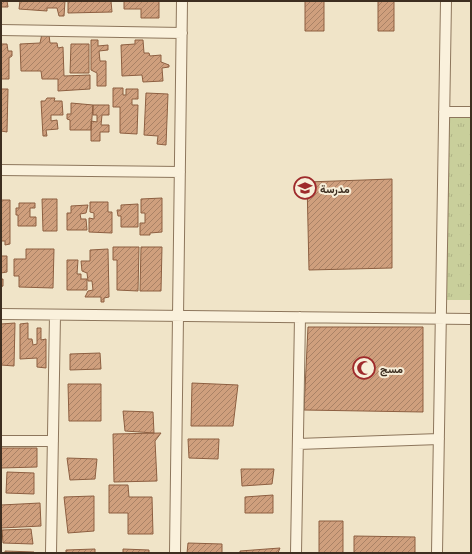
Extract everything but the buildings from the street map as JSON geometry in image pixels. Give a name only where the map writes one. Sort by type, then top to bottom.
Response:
[{"type":"street","points":[[175,553],[182,1]]},
{"type":"street","points":[[437,553],[446,1]]},
{"type":"street","points":[[1,30],[182,33]]},
{"type":"street","points":[[444,112],[471,112]]},
{"type":"street","points":[[1,170],[180,172]]},
{"type":"street","points":[[1,314],[471,320]]},
{"type":"street","points":[[51,553],[55,315]]},
{"type":"street","points":[[296,553],[300,317]]},
{"type":"street","points":[[298,444],[439,439]]},
{"type":"street","points":[[1,440],[53,441]]},
{"type":"green space","points":[[440,117],[471,117],[471,300],[439,300]]},
{"type":"place","name":"مدرسة","points":[[305,188]]},
{"type":"place","name":"مسج","points":[[364,368]]}]
